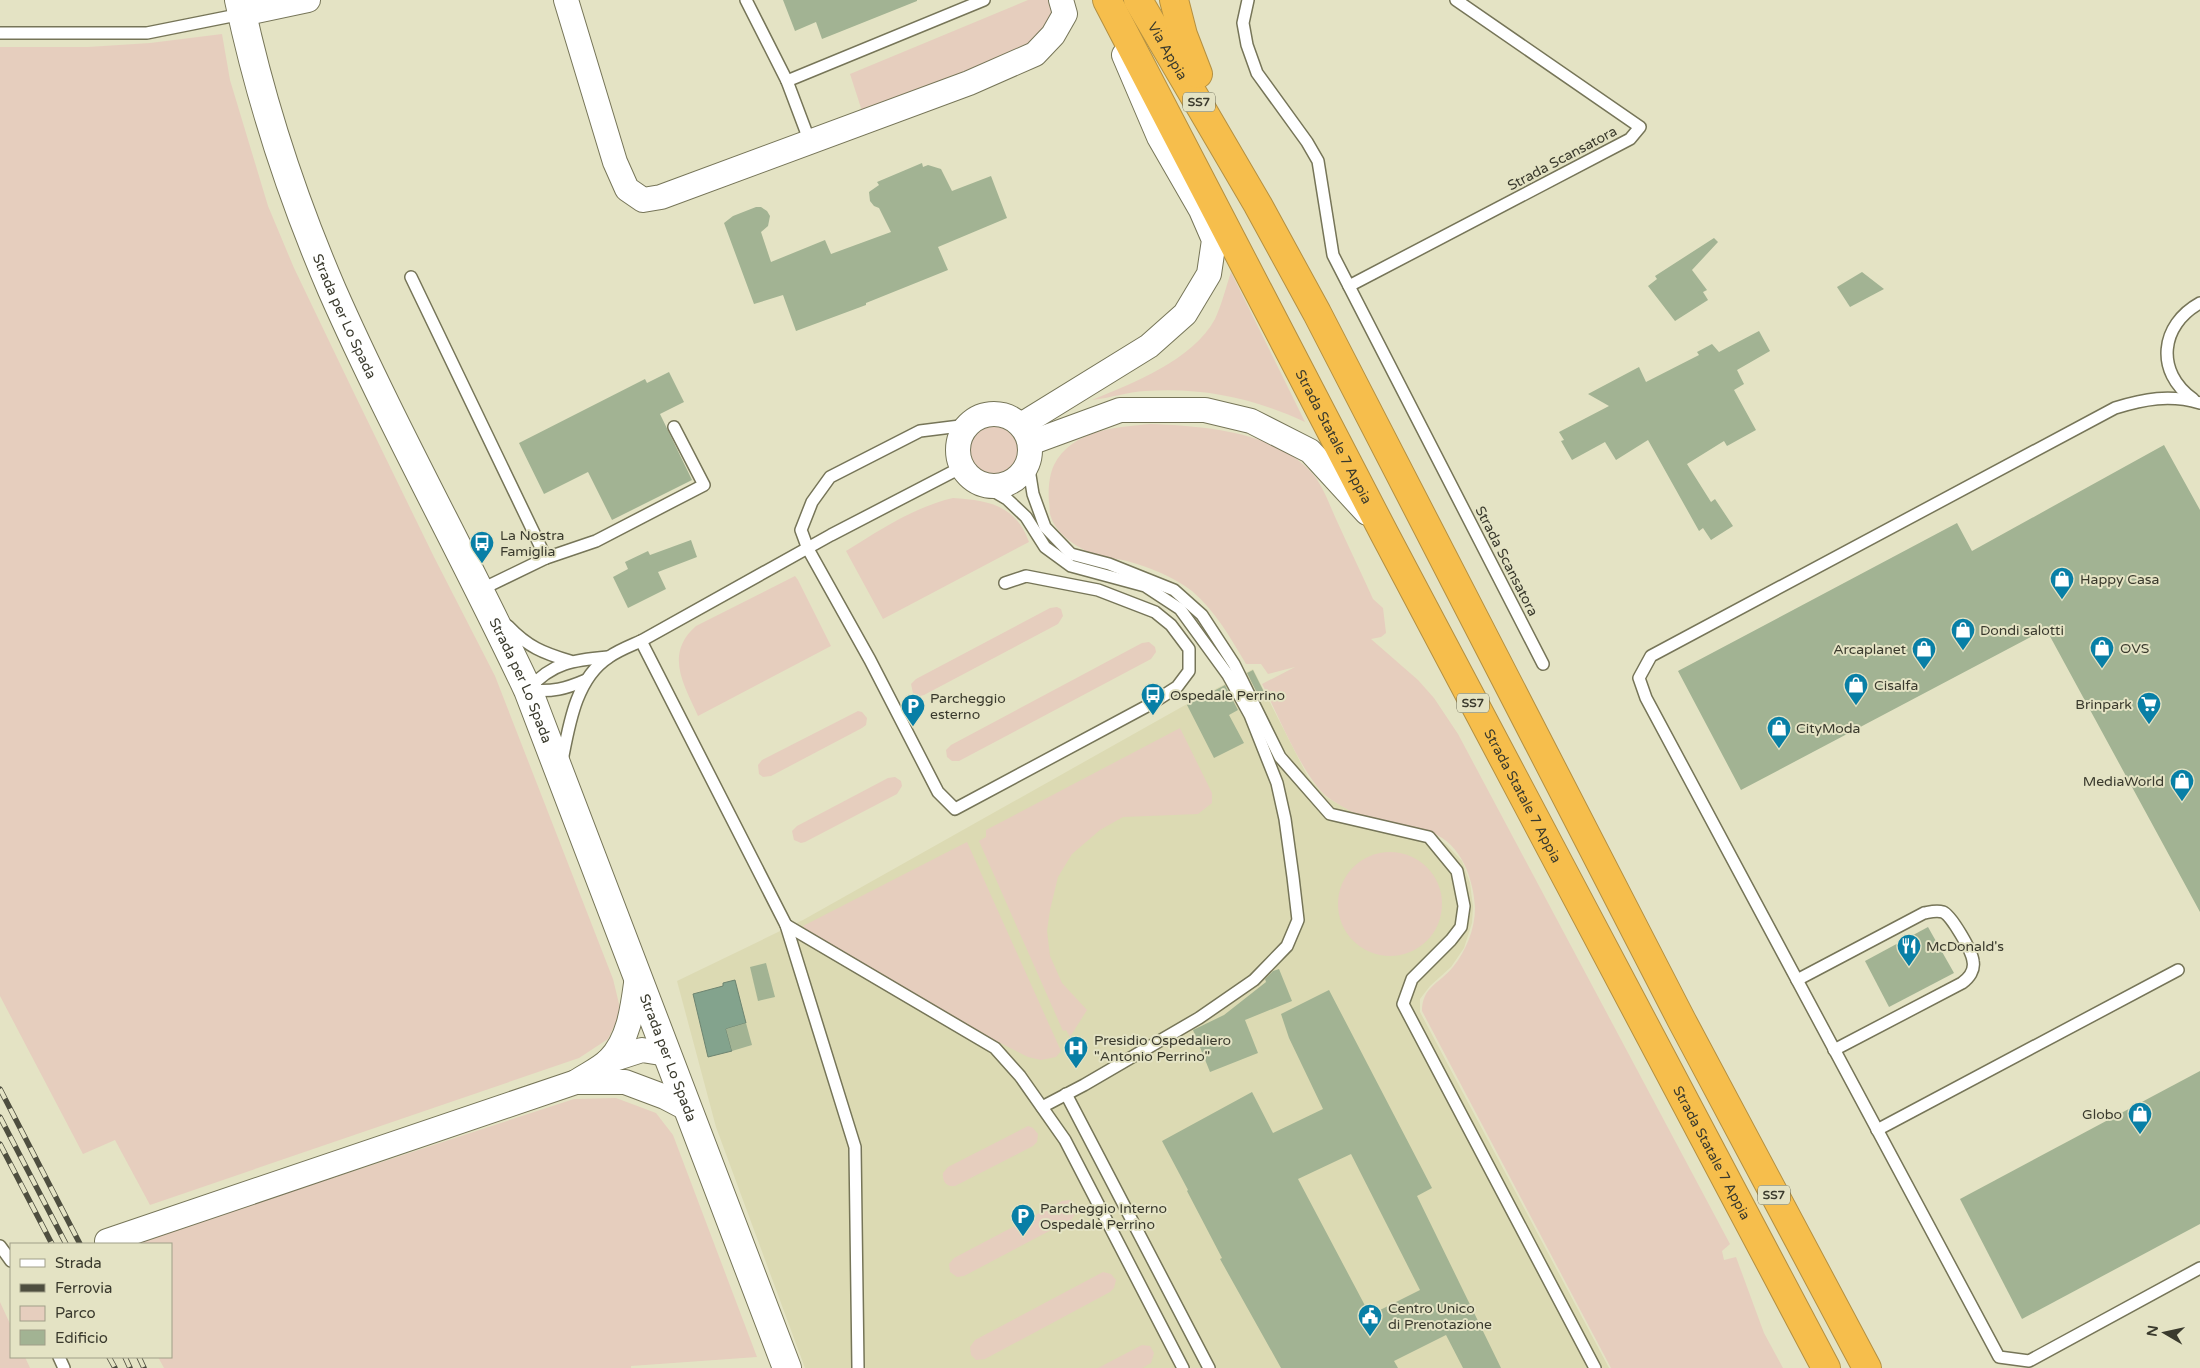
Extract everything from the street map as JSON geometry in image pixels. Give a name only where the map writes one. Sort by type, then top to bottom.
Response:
[{"type":"highway","name":"Strada Statale 7 Appia","points":[[1107,0],[1384,532],[1826,1368]]},
{"type":"highway","name":"Via Appia","points":[[1138,0],[1258,205]]},
{"type":"highway","points":[[1174,0],[1183,35],[1199,75],[1258,205]]},
{"type":"highway","name":"SS7","points":[[1258,205],[1326,329],[1678,1012],[1867,1368]]},
{"type":"highway","points":[[1812,1265],[1884,1368]]},
{"type":"street","points":[[240,7],[308,0]]},
{"type":"street","points":[[566,0],[615,162],[627,189],[643,200],[661,197],[969,83],[1035,54],[1053,35],[1065,14],[1061,0]]},
{"type":"street","name":"Strada per Lo Spada","points":[[240,7],[264,100],[293,193],[332,290],[377,386],[484,598],[528,690],[788,1368]]},
{"type":"street","points":[[1026,443],[1149,346],[1185,314],[1208,274],[1214,240],[1201,210],[1159,137],[1139,94],[1124,56],[1125,35]]},
{"type":"street","points":[[1026,443],[1120,410],[1205,410],[1251,421],[1310,451],[1384,532]]},
{"type":"street","points":[[988,414],[1000,414],[1011,418],[1026,443],[1022,473],[1012,481],[1002,485],[990,486],[970,474],[958,456],[961,434],[968,424],[977,417],[988,414]]},
{"type":"street","points":[[608,1061],[622,1041],[631,1015],[637,976]]},
{"type":"street","points":[[107,1241],[576,1082],[608,1061],[642,1050],[666,1054]]},
{"type":"street","points":[[625,1082],[653,1065],[666,1054]]},
{"type":"street","points":[[576,1082],[625,1082],[665,1097],[688,1109]]},
{"type":"lane","points":[[746,0],[787,81],[810,142]]},
{"type":"lane","points":[[787,81],[984,0]]},
{"type":"lane","name":"Strada Scansatora","points":[[1248,0],[1243,23],[1247,45],[1257,73],[1307,142],[1318,162],[1333,254],[1543,664]]},
{"type":"lane","name":"Strada Scansatora","points":[[1349,286],[1630,139],[1640,127],[1456,0]]},
{"type":"lane","points":[[0,33],[147,33],[240,7]]},
{"type":"lane","points":[[411,277],[546,558]]},
{"type":"lane","points":[[2198,402],[2182,391],[2172,376],[2167,358],[2168,340],[2176,323],[2188,310],[2200,303]]},
{"type":"lane","points":[[2198,402],[2170,397],[2143,399],[2115,408],[1651,656],[1639,678],[1646,698],[1999,1358],[2027,1364],[2200,1268]]},
{"type":"lane","points":[[968,424],[920,431],[830,476],[812,502],[802,530],[808,549],[870,660],[938,792],[955,809],[1149,705],[1177,687],[1189,672],[1189,650],[1172,625],[1155,612],[1098,590],[1026,576],[1005,583]]},
{"type":"lane","points":[[674,427],[704,485],[596,541],[546,558],[484,598],[521,640],[542,653],[570,661],[608,657],[641,641],[831,535],[970,474],[1007,499],[1026,517],[1045,547],[1071,566],[1145,586],[1180,609],[1228,675],[1250,715],[1277,783],[1287,829],[1298,920],[1287,946],[1254,980],[1199,1018],[1042,1107]]},
{"type":"lane","points":[[1026,443],[1033,494],[1045,527],[1071,554],[1110,564],[1174,590],[1202,615],[1234,664],[1280,757],[1330,814],[1429,837],[1457,871],[1464,906],[1461,926],[1412,979],[1403,1004],[1595,1368]]},
{"type":"lane","points":[[641,641],[786,924],[855,1146],[858,1368]]},
{"type":"lane","points":[[560,771],[574,709],[586,680],[608,657]]},
{"type":"lane","points":[[528,690],[537,680],[570,661]]},
{"type":"lane","points":[[528,690],[547,692],[563,690],[586,680]]},
{"type":"lane","points":[[1797,980],[1924,913],[1933,911],[1943,912],[1950,917],[1973,960],[1970,978],[1834,1050]]},
{"type":"lane","points":[[786,924],[995,1048],[1020,1076],[1065,1140],[1182,1368]]},
{"type":"lane","points":[[1877,1130],[2178,970]]},
{"type":"lane","points":[[1066,1094],[1209,1368]]},
{"type":"lane","points":[[0,1246],[10,1260]]},
{"type":"shaded area","name":"Presidio Ospedaliero \"Antonio Perrino\"","points":[[1253,669],[1308,777],[1326,797],[1374,824],[1432,835],[1447,845],[1462,861],[1470,883],[1473,907],[1472,923],[1464,948],[1451,967],[1430,986],[1420,999],[1420,1012],[1609,1368],[805,1368],[716,1127],[677,981],[803,920],[1187,704]]},
{"type":"shaded area","points":[[735,980],[746,1023],[726,1029],[732,1051],[708,1057],[693,994],[723,986],[723,983]]},
{"type":"green space","points":[[1028,0],[1053,0],[1055,5],[1045,32],[1016,52],[978,69],[862,111],[850,74]]},
{"type":"green space","points":[[222,34],[230,80],[268,206],[294,268],[354,393],[434,557],[495,676],[613,979],[621,1012],[608,1039],[579,1058],[150,1205],[115,1140],[83,1154],[0,996],[0,47],[88,47],[150,43]]},
{"type":"green space","points":[[1231,272],[1305,422],[1266,406],[1207,393],[1166,390],[1145,391],[1092,400],[1143,378],[1192,347],[1205,334],[1215,319]]},
{"type":"green space","points":[[1151,424],[1215,429],[1258,439],[1278,447],[1296,458],[1311,472],[1319,483],[1373,599],[1383,608],[1386,633],[1381,637],[1371,639],[1418,680],[1434,698],[1458,734],[1730,1244],[1722,1251],[1724,1260],[1736,1257],[1764,1333],[1783,1368],[1611,1368],[1422,1011],[1428,991],[1448,973],[1462,954],[1469,939],[1475,916],[1474,897],[1469,875],[1458,854],[1451,845],[1432,833],[1376,823],[1326,796],[1308,774],[1299,759],[1262,684],[1295,667],[1268,674],[1261,664],[1246,664],[1215,616],[1192,591],[1177,581],[1152,569],[1087,551],[1068,540],[1058,529],[1050,515],[1049,483],[1054,465],[1062,453],[1083,437],[1096,432]]},
{"type":"green space","points":[[990,425],[1000,425],[1014,432],[1021,446],[1021,456],[1014,470],[1000,477],[990,477],[980,473],[973,466],[969,456],[969,446],[973,436],[980,429]]},
{"type":"green space","points":[[953,498],[989,503],[1008,512],[1023,530],[1029,542],[883,619],[846,551],[911,513]]},
{"type":"green space","points":[[795,576],[831,646],[698,716],[687,693],[680,670],[681,648],[686,637],[696,626]]},
{"type":"green space","points":[[1057,607],[1061,609],[1063,616],[1058,624],[924,695],[920,696],[913,693],[911,684],[916,679],[1050,608]]},
{"type":"green space","points":[[1149,642],[1155,647],[1156,652],[1151,659],[959,761],[952,761],[947,757],[946,750],[951,745],[1142,643]]},
{"type":"green space","points":[[858,711],[862,712],[867,718],[866,725],[862,728],[771,776],[763,777],[759,774],[758,765],[762,760]]},
{"type":"green space","points":[[1180,728],[1212,793],[1212,803],[1198,814],[1123,817],[1100,830],[1072,854],[1058,877],[1047,931],[1050,956],[1062,983],[1087,1010],[1070,1037],[1066,1030],[1063,1031],[979,841],[986,837],[986,830]]},
{"type":"green space","points":[[895,777],[901,781],[902,786],[897,794],[805,842],[801,843],[794,840],[792,831],[797,826],[888,778]]},
{"type":"green space","points":[[967,842],[1061,1051],[1056,1057],[1041,1060],[1028,1057],[973,1029],[809,933],[803,926]]},
{"type":"green space","points":[[1390,852],[1410,856],[1427,867],[1438,884],[1442,904],[1438,924],[1427,941],[1410,952],[1390,956],[1370,952],[1353,941],[1342,924],[1338,904],[1342,884],[1353,867],[1370,856]]},
{"type":"green space","points":[[616,1098],[656,1113],[673,1135],[757,1357],[631,1366],[631,1368],[164,1368],[159,1358],[172,1358],[172,1243],[134,1243],[574,1099]]},
{"type":"green space","points":[[1028,1126],[1033,1128],[1038,1134],[1037,1142],[1033,1146],[955,1186],[950,1186],[944,1181],[943,1173],[948,1167]]},
{"type":"green space","points":[[1070,1200],[1074,1203],[1077,1210],[1072,1219],[964,1276],[957,1277],[950,1272],[949,1264],[954,1258],[1062,1201]]},
{"type":"green space","points":[[1103,1272],[1111,1274],[1116,1280],[1114,1288],[1110,1292],[985,1359],[976,1360],[971,1355],[970,1347],[975,1340]]},
{"type":"green space","points":[[0,1302],[10,1324],[10,1358],[25,1358],[30,1368],[0,1368]]},
{"type":"green space","points":[[1142,1345],[1150,1346],[1154,1353],[1151,1363],[1142,1368],[1098,1368]]},
{"type":"building","points":[[783,0],[917,1],[822,39],[816,22],[795,31]]},
{"type":"building","points":[[922,163],[923,167],[928,165],[941,169],[952,191],[991,176],[1007,218],[938,247],[948,270],[866,303],[866,305],[796,331],[783,295],[754,304],[724,223],[733,216],[756,207],[761,207],[770,216],[768,226],[761,232],[771,262],[825,240],[831,254],[891,232],[879,208],[870,201],[869,192],[879,185],[877,182]]},
{"type":"building","points":[[1714,238],[1718,242],[1692,270],[1707,290],[1703,292],[1708,300],[1675,321],[1648,286],[1657,279],[1655,276]]},
{"type":"building","points":[[1862,272],[1884,289],[1850,307],[1837,287]]},
{"type":"building","points":[[1759,331],[1770,351],[1737,370],[1744,384],[1734,390],[1756,430],[1727,446],[1724,441],[1687,464],[1711,502],[1715,499],[1733,526],[1711,540],[1703,528],[1699,531],[1648,440],[1616,460],[1605,442],[1572,460],[1561,441],[1564,440],[1559,432],[1609,406],[1588,394],[1639,367],[1646,382],[1699,355],[1697,352],[1712,344],[1719,352]]},
{"type":"building","points":[[669,372],[684,402],[660,414],[692,480],[612,520],[588,472],[544,494],[519,443],[645,379],[647,383]]},
{"type":"building","points":[[2164,445],[2200,510],[2200,912],[2046,629],[1741,790],[1678,671],[1957,523],[1972,551]]},
{"type":"building","points":[[691,540],[697,557],[658,572],[666,589],[628,608],[613,577],[628,569],[625,562],[648,551],[650,555]]},
{"type":"building","points":[[1253,670],[1266,696],[1260,699],[1247,673]]},
{"type":"building","points":[[1225,685],[1238,710],[1229,715],[1244,743],[1214,758],[1187,705]]},
{"type":"building","name":"McDonald's","points":[[1928,927],[1954,973],[1889,1007],[1865,961]]},
{"type":"building","points":[[766,963],[775,997],[758,1001],[750,967]]},
{"type":"building","points":[[1279,969],[1292,1001],[1245,1020],[1258,1053],[1210,1072],[1193,1030],[1224,1015],[1266,982],[1265,979],[1273,971]]},
{"type":"building","points":[[1329,990],[1432,1188],[1417,1196],[1501,1368],[1463,1368],[1446,1335],[1394,1361],[1398,1368],[1281,1368],[1220,1259],[1222,1258],[1162,1141],[1252,1092],[1273,1133],[1323,1109],[1289,1038],[1281,1014]],"holes":[[[1351,1154],[1420,1290],[1370,1315],[1298,1179]]]},
{"type":"building","points":[[746,1023],[752,1045],[732,1051],[726,1029]]},
{"type":"building","name":"Globo","points":[[2200,1071],[2200,1224],[2022,1319],[1960,1199]]},
{"type":"railway","points":[[0,1089],[79,1243]]},
{"type":"railway","points":[[0,1117],[65,1243]]},
{"type":"railway","points":[[0,1144],[51,1243]]},
{"type":"railway","points":[[110,1358],[115,1368]]},
{"type":"railway","points":[[125,1358],[130,1368]]},
{"type":"railway","points":[[139,1358],[144,1368]]},
{"type":"place","name":"La Nostra Famiglia","points":[[482,564]]},
{"type":"place","name":"Happy Casa","points":[[2062,600]]},
{"type":"place","name":"Dondi salotti","points":[[1963,651]]},
{"type":"place","name":"OVS","points":[[2102,669]]},
{"type":"place","name":"Arcaplanet","points":[[1924,670]]},
{"type":"place","name":"Cisalfa","points":[[1856,706]]},
{"type":"place","name":"Ospedale Perrino","points":[[1153,716]]},
{"type":"place","name":"Brinpark","points":[[2149,725]]},
{"type":"place","name":"Parcheggio esterno","points":[[913,727]]},
{"type":"place","name":"CityModa","points":[[1779,749]]},
{"type":"place","name":"MediaWorld","points":[[2182,802]]},
{"type":"place","name":"McDonald's","points":[[1909,967]]},
{"type":"place","name":"Presidio Ospedaliero \"Antonio Perrino\"","points":[[1076,1069]]},
{"type":"place","name":"Globo","points":[[2140,1135]]},
{"type":"place","name":"Parcheggio Interno Ospedale Perrino","points":[[1023,1237]]},
{"type":"place","name":"Centro Unico di Prenotazione","points":[[1370,1337]]}]
